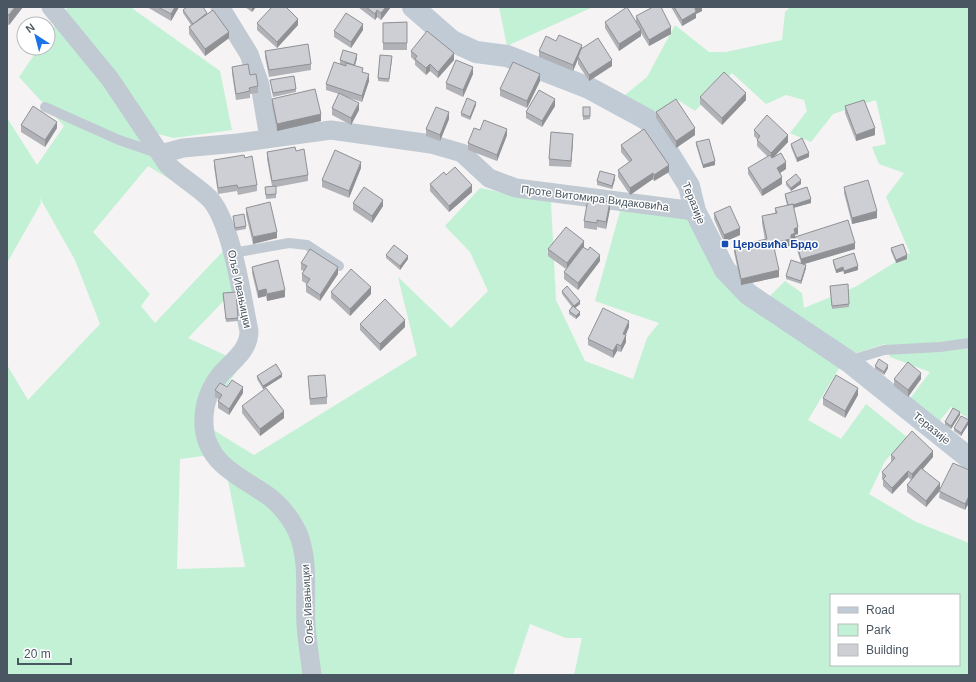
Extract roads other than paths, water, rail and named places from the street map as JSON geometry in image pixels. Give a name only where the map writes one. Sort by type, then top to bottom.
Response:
[{"type":"street","name":"Оље Ивањицки","points":[[51,7],[110,79],[167,164],[210,200],[217,210],[222,222],[233,253],[249,331],[249,338],[243,351],[220,375],[212,386],[204,412],[205,433],[213,453],[219,462],[271,498],[289,518],[297,531],[302,544],[305,559],[306,624],[312,675]]},
{"type":"street","points":[[220,7],[250,54],[260,85],[269,138]]},
{"type":"street","name":"Теразије","points":[[413,7],[452,42],[476,52],[507,56],[589,88],[648,120],[689,186],[696,211],[726,270],[748,294],[848,361],[969,458]]},
{"type":"street","name":"Проте Витомира Видаковића","points":[[161,154],[183,148],[238,143],[331,130],[431,144],[462,153],[489,178],[516,188],[696,211]]},
{"type":"lane","points":[[45,106],[119,140],[161,154]]},
{"type":"lane","points":[[233,253],[289,243],[307,245],[338,266]]},
{"type":"lane","points":[[848,361],[884,350],[940,347],[969,343]]},
{"type":"place","name":"Церовића Брдо","points":[[725,244]]}]
